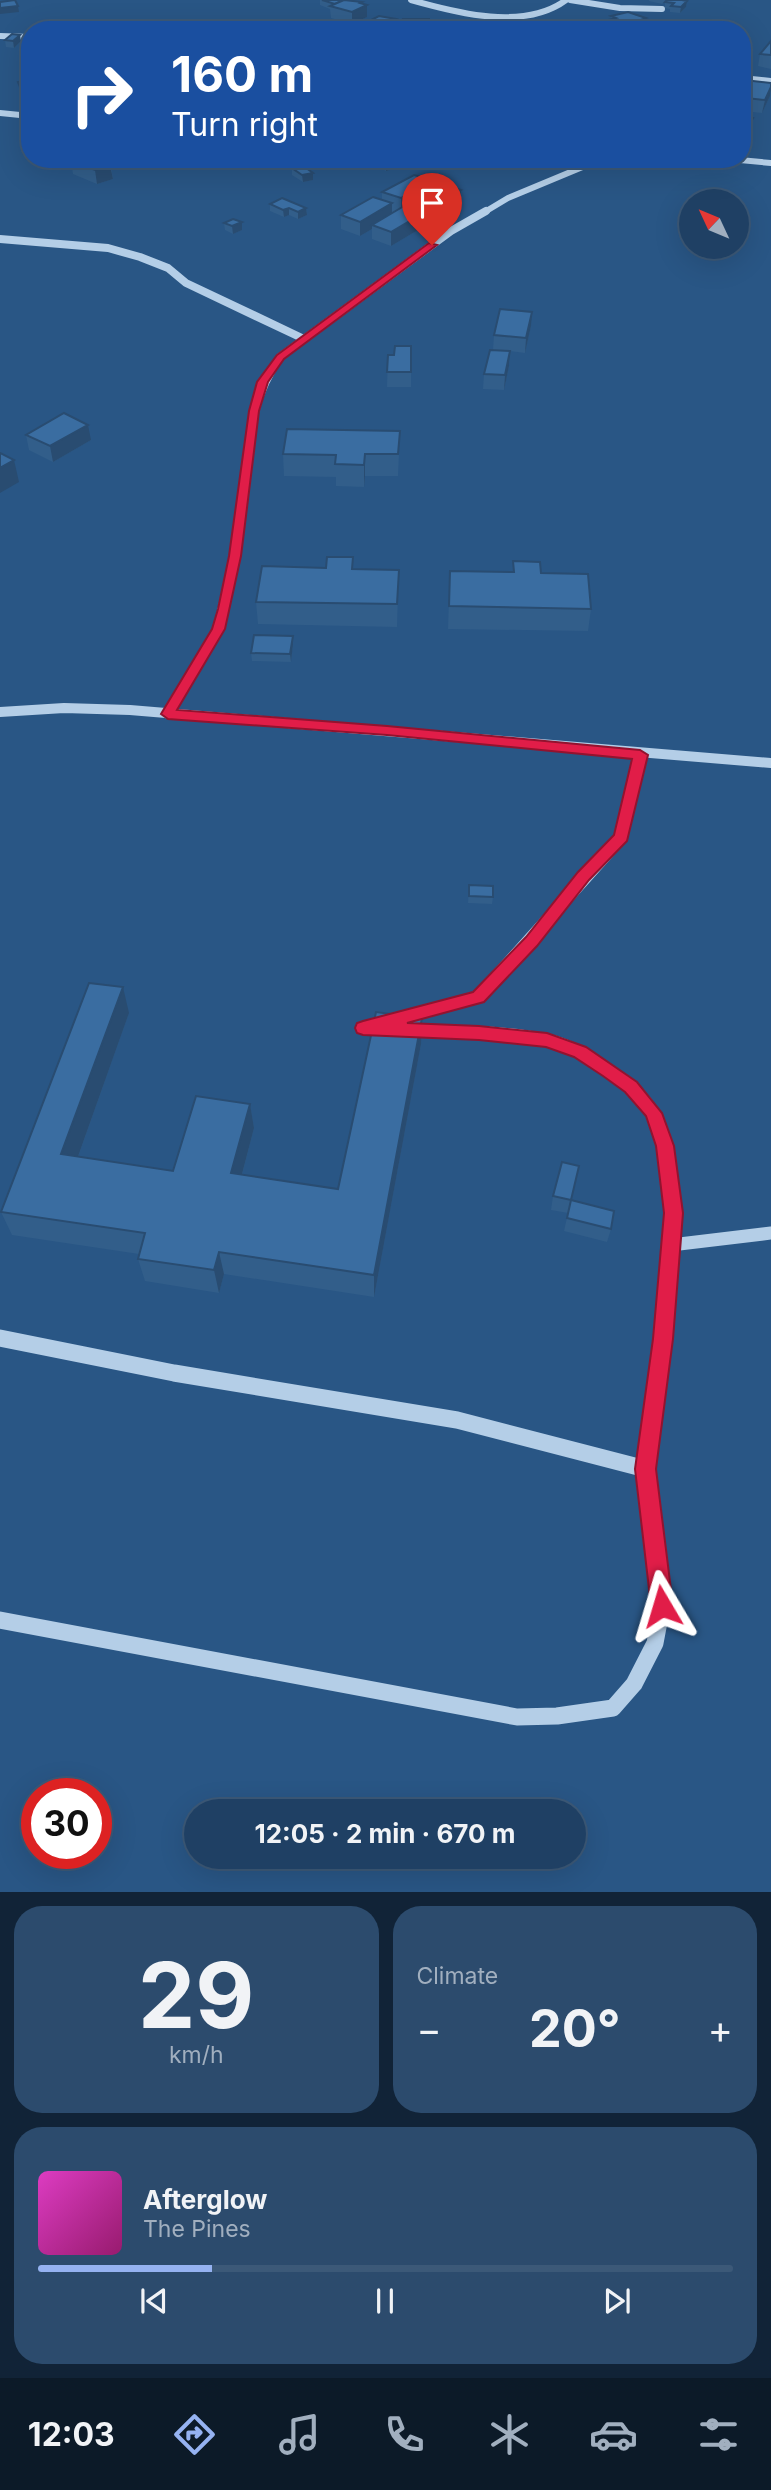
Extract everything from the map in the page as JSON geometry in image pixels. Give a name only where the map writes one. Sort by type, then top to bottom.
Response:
[{"type":"street","points":[[411,0],[435,8],[481,16],[541,12],[560,7],[568,0],[620,8],[662,9]]},
{"type":"street","points":[[0,37],[21,37]]},
{"type":"street","points":[[751,79],[771,81]]},
{"type":"street","points":[[0,113],[21,115]]},
{"type":"street","points":[[751,161],[771,163]]},
{"type":"street","points":[[168,714],[218,629],[235,556],[254,411],[262,382],[280,357],[451,231],[508,198],[580,168]]},
{"type":"street","points":[[0,239],[108,248],[140,257],[168,268],[186,284],[304,338]]},
{"type":"street","points":[[0,712],[42,707],[168,714],[640,755],[771,763]]},
{"type":"street","points":[[0,1620],[517,1717],[556,1716],[613,1708],[634,1684],[655,1643],[662,1606],[646,1469],[663,1339],[674,1213],[665,1146],[653,1113],[631,1087],[610,1071],[580,1052],[547,1040],[479,1033],[363,1028],[478,997],[531,942],[584,876],[621,838],[640,755]]},
{"type":"street","points":[[671,1245],[771,1233]]},
{"type":"street","points":[[0,1338],[174,1373],[457,1420],[646,1469]]},
{"type":"building","points":[[15,0],[18,6],[0,8],[0,2]]},
{"type":"building","points":[[322,0],[344,0],[335,4]]},
{"type":"building","points":[[344,0],[367,5],[352,12],[330,6]]},
{"type":"building","points":[[687,1],[681,7],[671,6],[674,3],[665,2]]},
{"type":"building","points":[[628,12],[646,18],[619,21],[611,16]]},
{"type":"building","points":[[379,16],[396,19],[392,21],[369,21]]},
{"type":"building","points":[[403,19],[429,21],[403,21]]},
{"type":"building","points":[[12,34],[20,35],[13,41],[5,40]]},
{"type":"building","points":[[771,41],[771,55],[760,54]]},
{"type":"building","points":[[751,81],[771,83],[765,100],[751,99]]},
{"type":"building","points":[[292,168],[306,168],[313,173],[302,175]]},
{"type":"building","points":[[414,175],[432,180],[401,198],[382,192]]},
{"type":"building","points":[[442,184],[461,190],[430,208],[411,202]]},
{"type":"building","points":[[373,197],[392,203],[360,222],[341,215]]},
{"type":"building","points":[[282,198],[306,208],[298,212],[289,208],[283,210],[270,204]]},
{"type":"building","points":[[404,206],[423,213],[391,232],[372,225]]},
{"type":"building","points":[[233,219],[242,222],[232,226],[224,223]]},
{"type":"building","points":[[500,309],[532,312],[526,338],[494,335]]},
{"type":"building","points":[[395,346],[411,346],[411,372],[387,372],[388,355],[394,355]]},
{"type":"building","points":[[490,350],[510,351],[505,375],[484,374]]},
{"type":"building","points":[[64,413],[88,425],[50,446],[26,435]]},
{"type":"building","points":[[287,429],[400,431],[398,454],[365,454],[364,465],[335,464],[336,455],[283,454]]},
{"type":"building","points":[[0,453],[14,460],[0,468]]},
{"type":"building","points":[[327,557],[353,557],[352,569],[399,570],[397,604],[256,602],[262,566],[326,568]]},
{"type":"building","points":[[513,561],[540,562],[541,573],[588,574],[591,609],[449,606],[450,571],[514,572]]},
{"type":"building","points":[[254,635],[293,636],[290,654],[251,653]]},
{"type":"building","points":[[469,885],[493,886],[493,897],[469,896]]},
{"type":"building","points":[[89,983],[123,987],[61,1154],[173,1171],[196,1096],[250,1104],[231,1173],[338,1189],[376,1012],[422,1018],[374,1275],[219,1252],[214,1270],[138,1259],[145,1233],[1,1212]]},
{"type":"building","points":[[562,1162],[579,1166],[571,1200],[553,1196]]},
{"type":"building","points":[[571,1200],[614,1211],[611,1229],[567,1218]]},
{"type":"route","points":[[432,245],[280,357],[262,382],[254,411],[235,556],[224,609],[218,629],[168,714],[640,755],[621,838],[584,876],[531,942],[478,997],[363,1028],[479,1033],[547,1040],[580,1052],[610,1071],[631,1087],[653,1113],[665,1146],[674,1213],[663,1339],[646,1469],[662,1606]]}]
